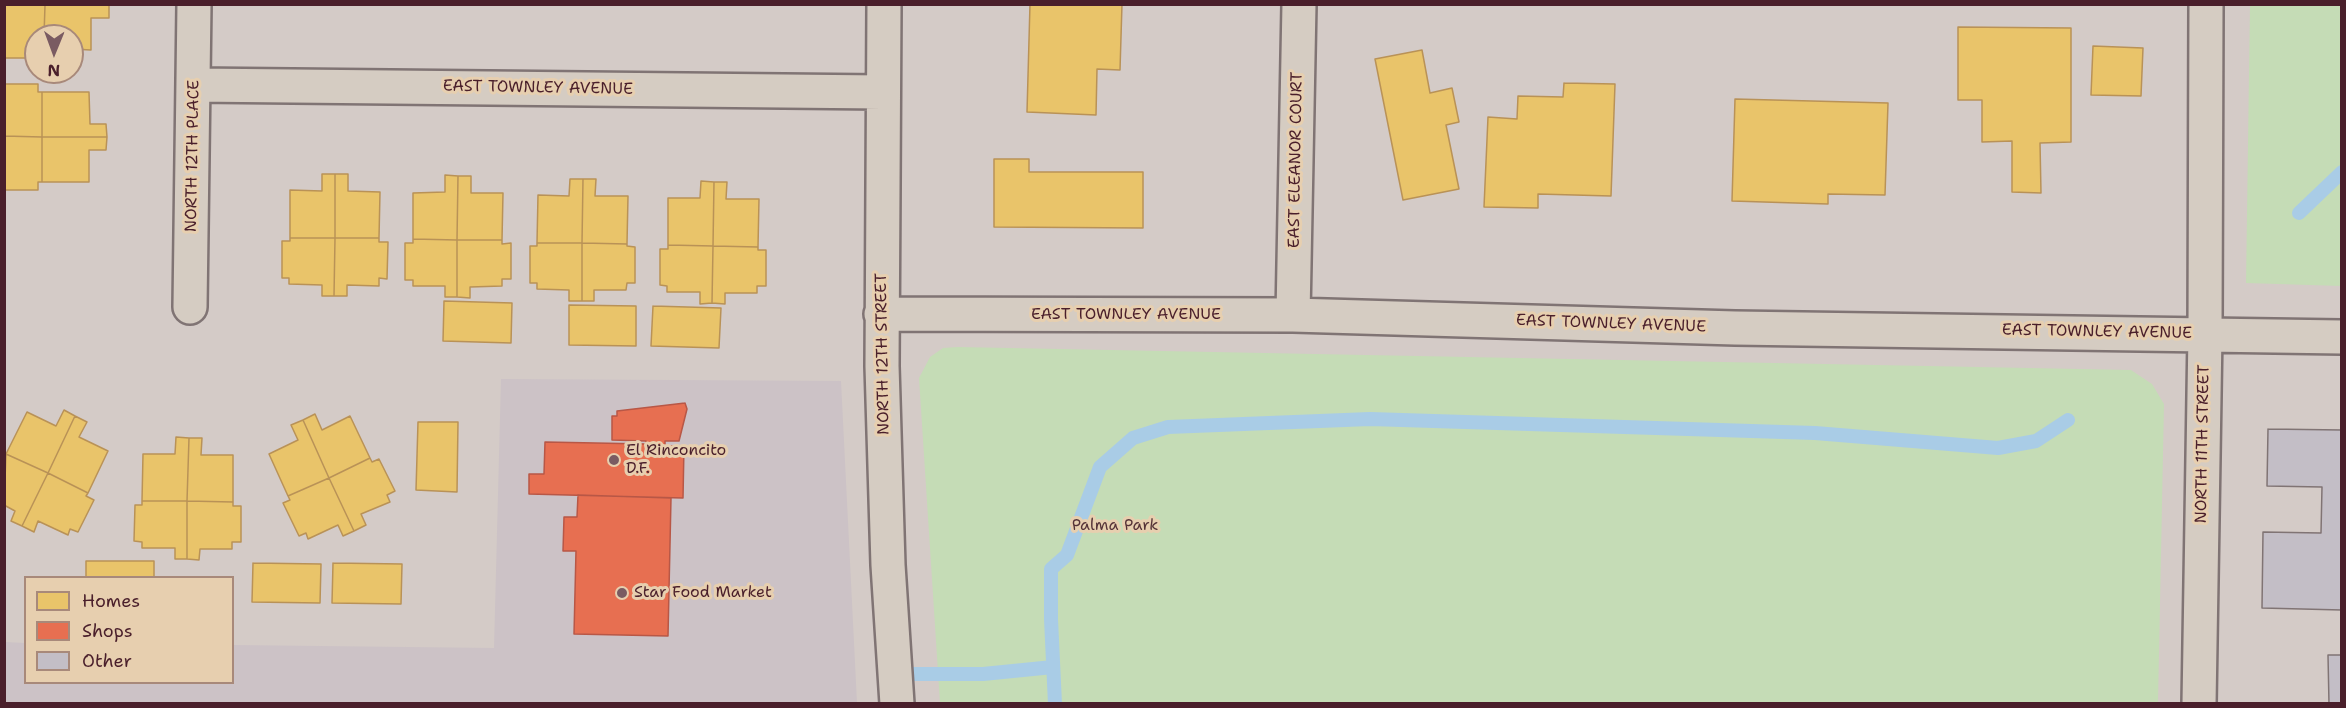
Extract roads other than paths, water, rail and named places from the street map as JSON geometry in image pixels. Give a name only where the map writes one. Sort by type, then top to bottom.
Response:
[{"type":"street","name":"NORTH 12TH PLACE","points":[[190,307],[194,4]]},
{"type":"street","name":"NORTH 12TH STREET","points":[[884,4],[881,314],[888,554],[897,704]]},
{"type":"street","name":"EAST ELEANOR COURT","points":[[1293,315],[1299,4]]},
{"type":"street","name":"NORTH 11TH STREET","points":[[2199,704],[2205,333],[2206,4]]},
{"type":"street","name":"EAST TOWNLEY AVENUE","points":[[194,85],[882,92]]},
{"type":"street","name":"EAST TOWNLEY AVENUE","points":[[881,314],[1293,315],[1735,328],[2205,333],[2342,337]]},
{"type":"waterway","points":[[2299,213],[2342,172]]},
{"type":"waterway","points":[[1055,704],[1051,569],[1067,555],[1100,467],[1133,438],[1168,427],[1370,419],[1815,433],[1998,448],[2036,441],[2068,420]]},
{"type":"waterway","points":[[896,674],[983,674],[1053,667]]},
{"type":"place","name":"El Rinconcito D.F.","points":[[614,460]]},
{"type":"place","name":"Star Food Market","points":[[622,593]]},
{"type":"park label","name":"Palma Park","points":[[1115,526]]}]
